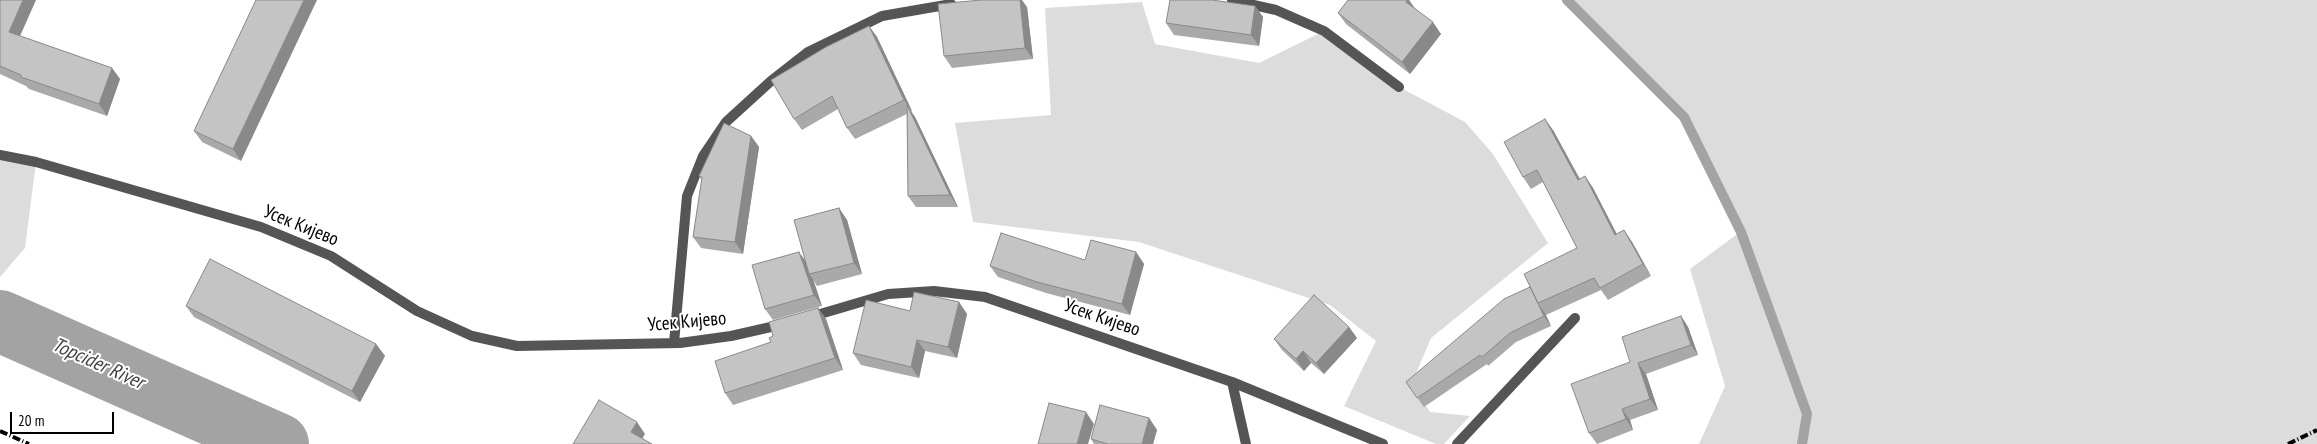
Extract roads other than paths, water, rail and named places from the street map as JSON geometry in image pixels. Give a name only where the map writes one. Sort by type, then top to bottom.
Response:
[{"type":"street","points":[[1232,0],[1276,10],[1324,31],[1399,87]]},
{"type":"street","points":[[674,343],[687,196],[703,156],[726,122],[771,81],[808,52],[882,16],[962,4]]},
{"type":"street","name":"Усек Кијево","points":[[0,155],[36,162],[261,227],[331,256],[417,311],[472,336],[517,346],[674,343],[731,336],[779,326],[888,294],[934,291],[985,297],[1232,382],[1383,444]]},
{"type":"street","points":[[1457,444],[1574,318]]},
{"type":"street","points":[[1232,382],[1246,444]]},
{"type":"waterway","points":[[1567,0],[1684,117],[1741,232],[1807,414],[1802,444]]},
{"type":"waterway","name":"Topcider River","points":[[0,321],[278,444]]},
{"type":"railway","points":[[2288,444],[2317,430]]},
{"type":"railway","points":[[0,431],[29,444]]}]
